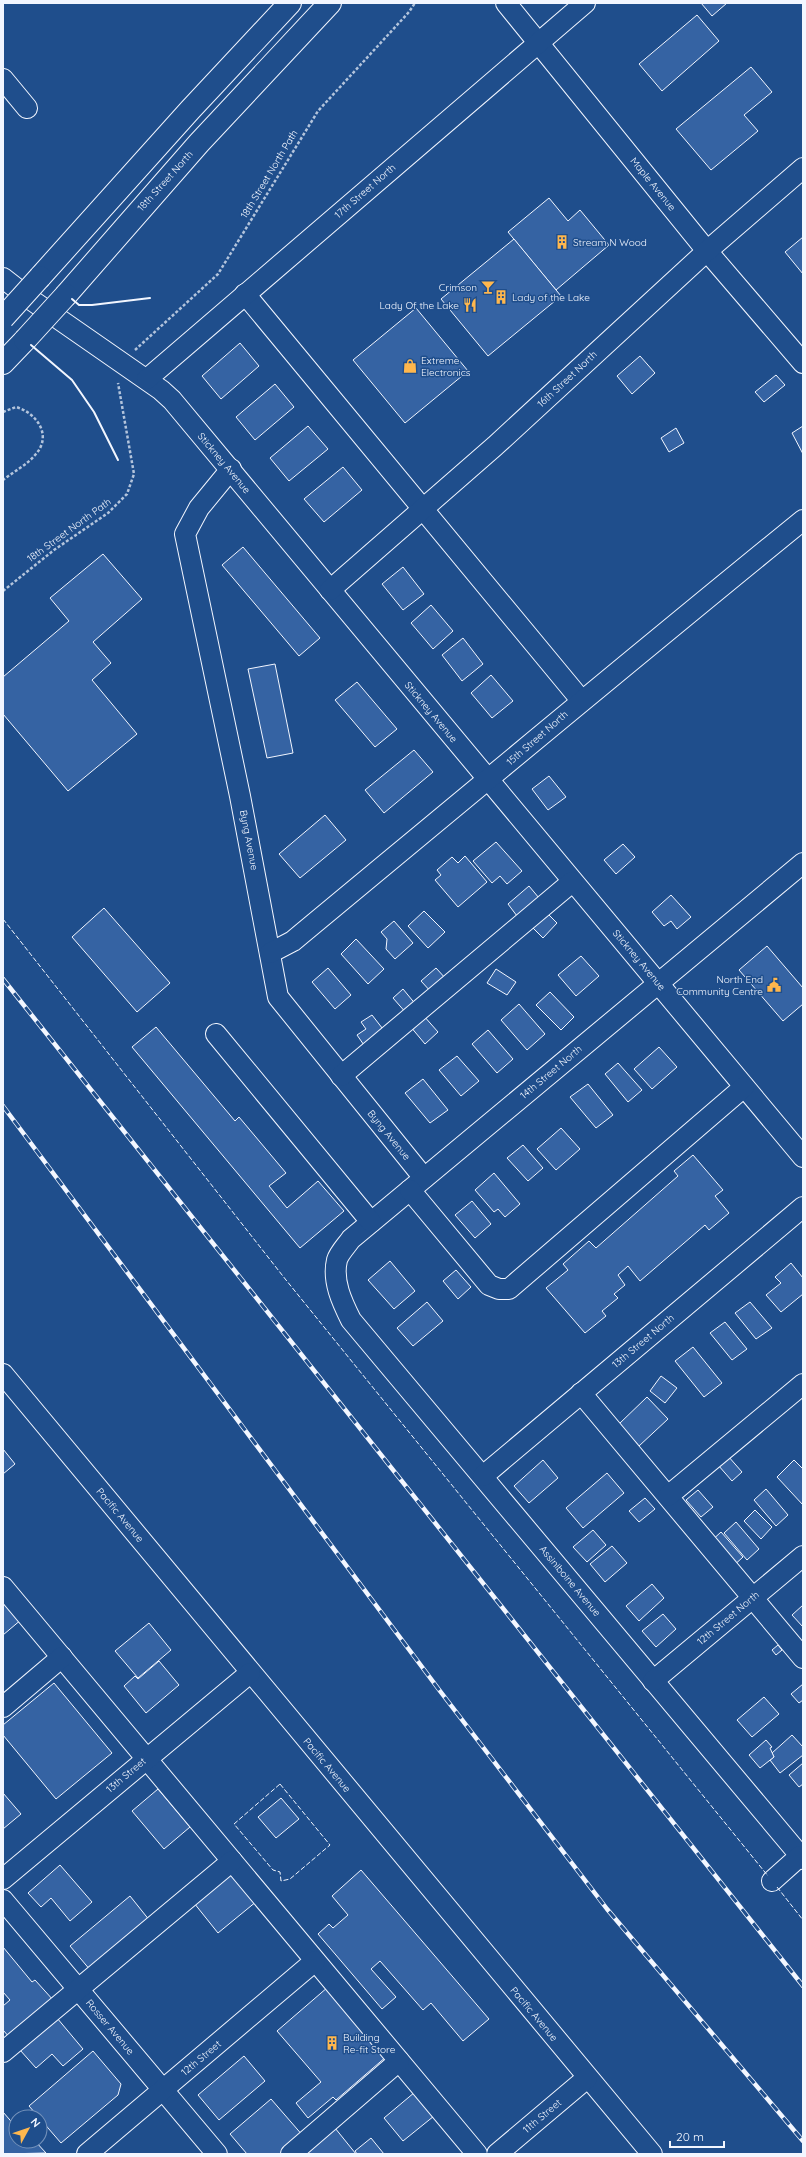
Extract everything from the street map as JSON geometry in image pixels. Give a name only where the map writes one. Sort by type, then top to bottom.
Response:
[{"type":"main road","points":[[3,318],[190,110],[290,3]]},
{"type":"main road","name":"18th Street North","points":[[3,363],[66,295],[199,143],[330,3]]},
{"type":"street","name":"Maple Avenue","points":[[506,3],[707,251],[803,363]]},
{"type":"street","name":"17th Street North","points":[[147,379],[585,3]]},
{"type":"street","points":[[3,79],[27,108]]},
{"type":"street","name":"16th Street North","points":[[330,590],[494,446],[707,251],[803,168]]},
{"type":"street","name":"Stickney Avenue","points":[[3,278],[30,299],[147,379],[172,400],[572,882],[658,982],[803,1157]]},
{"type":"street","points":[[245,294],[581,700]]},
{"type":"street","name":"Byng Avenue","points":[[231,470],[199,508],[185,534],[240,796],[278,997],[341,1076],[489,1285],[499,1289],[509,1289],[744,1087]]},
{"type":"street","name":"15th Street North","points":[[270,953],[293,940],[488,780],[581,700],[803,520]]},
{"type":"street","name":"14th Street North","points":[[342,1301],[336,1278],[338,1259],[350,1239],[803,863]]},
{"type":"street","points":[[341,1076],[572,882]]},
{"type":"street","points":[[216,1034],[371,1222]]},
{"type":"street","name":"13th Street North","points":[[483,1476],[803,1207]]},
{"type":"street","name":"Assiniboine Avenue","points":[[342,1301],[351,1320],[802,1857]]},
{"type":"street","name":"Pacific Avenue","points":[[3,1374],[587,2078],[652,2154]]},
{"type":"street","points":[[668,1496],[803,1384]]},
{"type":"street","points":[[581,1393],[803,1658]]},
{"type":"street","name":"12th Street North","points":[[653,1681],[803,1556]]},
{"type":"street","points":[[3,1587],[476,2154]]},
{"type":"street","points":[[3,1707],[62,1657]]},
{"type":"street","name":"13th Street","points":[[3,1879],[250,1672]]},
{"type":"street","points":[[772,1881],[802,1857]]},
{"type":"street","points":[[3,2052],[232,1861]]},
{"type":"street","name":"Rosser Avenue","points":[[3,1900],[217,2154]]},
{"type":"street","name":"12th Street","points":[[87,2154],[315,1961]]},
{"type":"street","points":[[291,2154],[399,2061]]},
{"type":"street","name":"11th Street","points":[[497,2154],[587,2078]]},
{"type":"path","name":"18th Street North Path","points":[[135,350],[218,274],[318,111],[409,12],[415,3]]},
{"type":"path","name":"18th Street North Path","points":[[3,591],[54,550],[108,513],[127,494],[134,474],[118,381]]},
{"type":"path","points":[[3,412],[16,407],[26,410],[40,425],[43,435],[42,445],[36,454],[3,480]]},
{"type":"building","points":[[701,3],[727,3],[712,16]]},
{"type":"building","points":[[697,15],[719,41],[662,91],[639,64]]},
{"type":"building","points":[[751,67],[772,92],[744,115],[758,131],[711,170],[676,129]]},
{"type":"building","name":"Stream N Wood","points":[[549,198],[568,221],[580,210],[609,245],[556,290],[508,232]]},
{"type":"building","points":[[803,237],[803,274],[785,252]]},
{"type":"building","name":"Lady of the Lake","points":[[514,239],[561,296],[488,356],[441,299]]},
{"type":"building","name":"Extreme Electronics","points":[[416,308],[468,371],[405,423],[353,360]]},
{"type":"building","points":[[240,343],[259,366],[221,399],[202,376]]},
{"type":"building","points":[[640,356],[655,373],[632,394],[617,376]]},
{"type":"building","points":[[776,375],[785,385],[764,402],[755,392]]},
{"type":"building","points":[[275,384],[294,407],[255,440],[236,417]]},
{"type":"building","points":[[308,426],[328,449],[289,481],[270,458]]},
{"type":"building","points":[[803,426],[803,454],[792,433]]},
{"type":"building","points":[[676,428],[684,443],[669,452],[661,438]]},
{"type":"building","points":[[343,467],[362,490],[324,522],[304,499]]},
{"type":"building","points":[[243,547],[320,638],[299,656],[222,565]]},
{"type":"building","points":[[103,554],[142,599],[93,642],[111,663],[92,680],[137,734],[68,791],[3,714],[3,677],[69,621],[50,598]]},
{"type":"building","points":[[403,567],[424,594],[403,610],[382,584]]},
{"type":"building","points":[[431,605],[453,631],[433,649],[411,623]]},
{"type":"building","points":[[463,638],[483,664],[462,681],[442,655]]},
{"type":"building","points":[[275,664],[293,753],[267,758],[248,669]]},
{"type":"building","points":[[491,675],[513,701],[492,718],[471,693]]},
{"type":"building","points":[[357,682],[397,729],[375,747],[335,700]]},
{"type":"building","points":[[414,750],[433,772],[384,813],[365,790]]},
{"type":"building","points":[[549,776],[566,797],[548,810],[532,789]]},
{"type":"building","points":[[325,815],[346,840],[300,878],[279,854]]},
{"type":"building","points":[[496,842],[522,871],[507,884],[500,876],[492,883],[473,861]]},
{"type":"building","points":[[623,844],[635,857],[616,874],[604,860]]},
{"type":"building","points":[[465,856],[487,882],[458,907],[435,880],[441,875],[437,870],[452,857],[458,863]]},
{"type":"building","points":[[529,886],[539,898],[517,916],[508,904]]},
{"type":"building","points":[[671,895],[691,917],[677,929],[671,921],[664,926],[652,912]]},
{"type":"building","points":[[104,908],[170,983],[137,1012],[72,937]]},
{"type":"building","points":[[424,911],[445,932],[428,948],[408,926]]},
{"type":"building","points":[[547,913],[557,923],[543,938],[532,927]]},
{"type":"building","points":[[394,921],[413,943],[395,959],[386,949],[387,939],[381,932]]},
{"type":"building","points":[[356,939],[384,969],[368,984],[341,954]]},
{"type":"building","points":[[767,946],[803,988],[803,1004],[783,1021],[739,970]]},
{"type":"building","points":[[581,956],[599,976],[576,996],[558,975]]},
{"type":"building","points":[[328,968],[351,995],[335,1009],[312,982]]},
{"type":"building","points":[[436,968],[447,980],[432,993],[421,981]]},
{"type":"building","points":[[496,969],[516,982],[507,995],[487,983]]},
{"type":"building","points":[[403,989],[417,1006],[407,1014],[393,998]]},
{"type":"building","points":[[550,992],[574,1017],[561,1030],[536,1005]]},
{"type":"building","points":[[519,1004],[545,1034],[527,1050],[501,1020]]},
{"type":"building","points":[[372,1015],[386,1033],[366,1048],[357,1035],[366,1029],[361,1022]]},
{"type":"building","points":[[423,1015],[438,1032],[425,1044],[410,1026]]},
{"type":"building","points":[[156,1027],[235,1121],[239,1117],[286,1173],[269,1186],[287,1208],[318,1181],[344,1211],[300,1248],[132,1047]]},
{"type":"building","points":[[488,1030],[513,1059],[497,1073],[472,1044]]},
{"type":"building","points":[[659,1047],[677,1067],[652,1089],[634,1069]]},
{"type":"building","points":[[457,1056],[479,1081],[461,1096],[439,1070]]},
{"type":"building","points":[[618,1063],[642,1090],[628,1102],[605,1074]]},
{"type":"building","points":[[423,1079],[448,1110],[430,1123],[405,1093]]},
{"type":"building","points":[[588,1084],[613,1115],[596,1128],[570,1097]]},
{"type":"building","points":[[561,1128],[580,1149],[556,1170],[537,1149]]},
{"type":"building","points":[[523,1145],[543,1168],[528,1181],[507,1158]]},
{"type":"building","points":[[693,1155],[723,1190],[715,1196],[729,1213],[709,1230],[705,1225],[640,1281],[628,1266],[618,1275],[625,1285],[614,1294],[618,1298],[602,1311],[606,1316],[585,1333],[546,1288],[568,1270],[563,1264],[589,1241],[596,1248],[678,1176],[674,1171]]},
{"type":"building","points":[[494,1173],[520,1204],[505,1217],[498,1209],[494,1212],[475,1190]]},
{"type":"building","points":[[472,1201],[491,1224],[475,1238],[455,1215]]},
{"type":"building","points":[[390,1261],[415,1291],[394,1309],[368,1280]]},
{"type":"building","points":[[791,1263],[803,1278],[803,1294],[781,1312],[766,1295],[781,1283],[775,1277]]},
{"type":"building","points":[[456,1270],[471,1287],[458,1299],[443,1281]]},
{"type":"building","points":[[427,1302],[443,1321],[413,1346],[397,1328]]},
{"type":"building","points":[[750,1302],[772,1328],[756,1339],[735,1313]]},
{"type":"building","points":[[725,1322],[747,1349],[732,1360],[710,1333]]},
{"type":"building","points":[[693,1347],[722,1383],[704,1397],[675,1361]]},
{"type":"building","points":[[661,1376],[677,1388],[665,1403],[650,1391]]},
{"type":"building","points":[[647,1397],[668,1419],[639,1446],[619,1424]]},
{"type":"building","points":[[3,1449],[15,1464],[3,1474]]},
{"type":"building","points":[[728,1456],[742,1472],[732,1481],[718,1465]]},
{"type":"building","points":[[543,1460],[558,1478],[529,1503],[514,1486]]},
{"type":"building","points":[[794,1460],[803,1469],[803,1505],[777,1477]]},
{"type":"building","points":[[607,1473],[624,1493],[583,1528],[566,1508]]},
{"type":"building","points":[[766,1489],[788,1515],[776,1526],[754,1500]]},
{"type":"building","points":[[698,1490],[713,1507],[701,1517],[686,1500]]},
{"type":"building","points":[[645,1498],[655,1509],[639,1522],[629,1511]]},
{"type":"building","points":[[755,1510],[772,1527],[761,1539],[744,1521]]},
{"type":"building","points":[[736,1522],[759,1549],[747,1560],[724,1533]]},
{"type":"building","points":[[593,1530],[606,1545],[587,1562],[573,1547]]},
{"type":"building","points":[[721,1532],[743,1557],[731,1568],[709,1543]]},
{"type":"building","points":[[612,1546],[627,1563],[605,1582],[590,1564]]},
{"type":"building","points":[[652,1584],[664,1598],[639,1621],[626,1606]]},
{"type":"building","points":[[3,1597],[22,1619],[3,1635]]},
{"type":"building","points":[[803,1605],[803,1627],[792,1615]]},
{"type":"building","points":[[663,1614],[676,1629],[656,1647],[642,1631]]},
{"type":"building","points":[[149,1623],[171,1650],[138,1678],[115,1651]]},
{"type":"building","points":[[778,1645],[782,1650],[776,1655],[772,1650]]},
{"type":"building","points":[[159,1661],[179,1685],[146,1713],[124,1686],[135,1676],[138,1679]]},
{"type":"building","points":[[54,1683],[112,1753],[56,1799],[3,1735],[3,1725]]},
{"type":"building","points":[[803,1684],[803,1700],[799,1703],[791,1694]]},
{"type":"building","points":[[764,1697],[779,1714],[752,1737],[737,1720]]},
{"type":"building","points":[[792,1735],[803,1747],[803,1755],[780,1773],[770,1760],[774,1757],[772,1753]]},
{"type":"building","points":[[766,1740],[772,1747],[770,1748],[774,1757],[760,1768],[749,1755]]},
{"type":"building","points":[[803,1763],[803,1784],[799,1787],[789,1775]]},
{"type":"building","points":[[158,1789],[190,1827],[164,1849],[132,1811]]},
{"type":"building","points":[[3,1793],[21,1814],[3,1829]]},
{"type":"building","points":[[281,1798],[299,1819],[276,1838],[258,1817]]},
{"type":"building","points":[[60,1865],[92,1902],[70,1921],[51,1898],[41,1907],[28,1893]]},
{"type":"building","points":[[361,1870],[489,2019],[463,2041],[431,2003],[423,2010],[380,1961],[371,1969],[396,1997],[382,2009],[318,1934],[329,1924],[333,1928],[348,1915],[332,1896]]},
{"type":"building","points":[[232,1871],[257,1901],[218,1933],[194,1903]]},
{"type":"building","points":[[130,1896],[150,1921],[91,1971],[70,1946]]},
{"type":"building","points":[[3,1947],[32,1982],[35,1980],[54,2001],[10,2038],[3,2030],[3,2006],[10,2000],[3,1992]]},
{"type":"building","name":"Building Re-fit Store","points":[[328,1987],[387,2056],[336,2100],[333,2097],[308,2118],[296,2103],[321,2082],[277,2031]]},
{"type":"building","points":[[57,2018],[83,2049],[63,2066],[52,2054],[36,2068],[20,2050]]},
{"type":"building","points":[[93,2051],[121,2084],[118,2095],[61,2143],[48,2128],[48,2109],[32,2109],[29,2106]]},
{"type":"building","points":[[244,2056],[265,2081],[219,2120],[198,2095]]},
{"type":"building","points":[[415,2092],[434,2116],[403,2141],[384,2118]]},
{"type":"building","points":[[271,2099],[304,2137],[284,2154],[247,2154],[230,2134]]},
{"type":"building","points":[[3,2112],[8,2118],[8,2149],[42,2149],[46,2153],[3,2154]]},
{"type":"building","points":[[335,2128],[356,2154],[304,2154]]},
{"type":"building","points":[[371,2138],[384,2154],[357,2154],[355,2151]]},
{"type":"railway","points":[[3,979],[803,1986]]},
{"type":"railway","points":[[3,1106],[440,1691],[607,1909],[803,2141]]},
{"type":"fence","points":[[3,919],[286,1280],[768,1876]]},
{"type":"fence","points":[[280,1784],[330,1845],[290,1879],[281,1881],[280,1872],[273,1870],[234,1824],[280,1784]]},
{"type":"fence","points":[[777,1887],[803,1920]]},
{"type":"wall","points":[[72,299],[79,305],[92,305],[150,298]]},
{"type":"wall","points":[[31,345],[72,380],[94,412],[118,460]]},
{"type":"place","name":"Stream N Wood","points":[[562,242]]},
{"type":"place","name":"Crimson","points":[[488,287]]},
{"type":"place","name":"Lady of the Lake","points":[[501,297]]},
{"type":"place","name":"Lady Of the Lake","points":[[470,305]]},
{"type":"place","name":"Extreme Electronics","points":[[410,366]]},
{"type":"place","name":"North End Community Centre","points":[[774,985]]},
{"type":"place","name":"Building Re-fit Store","points":[[332,2043]]}]
